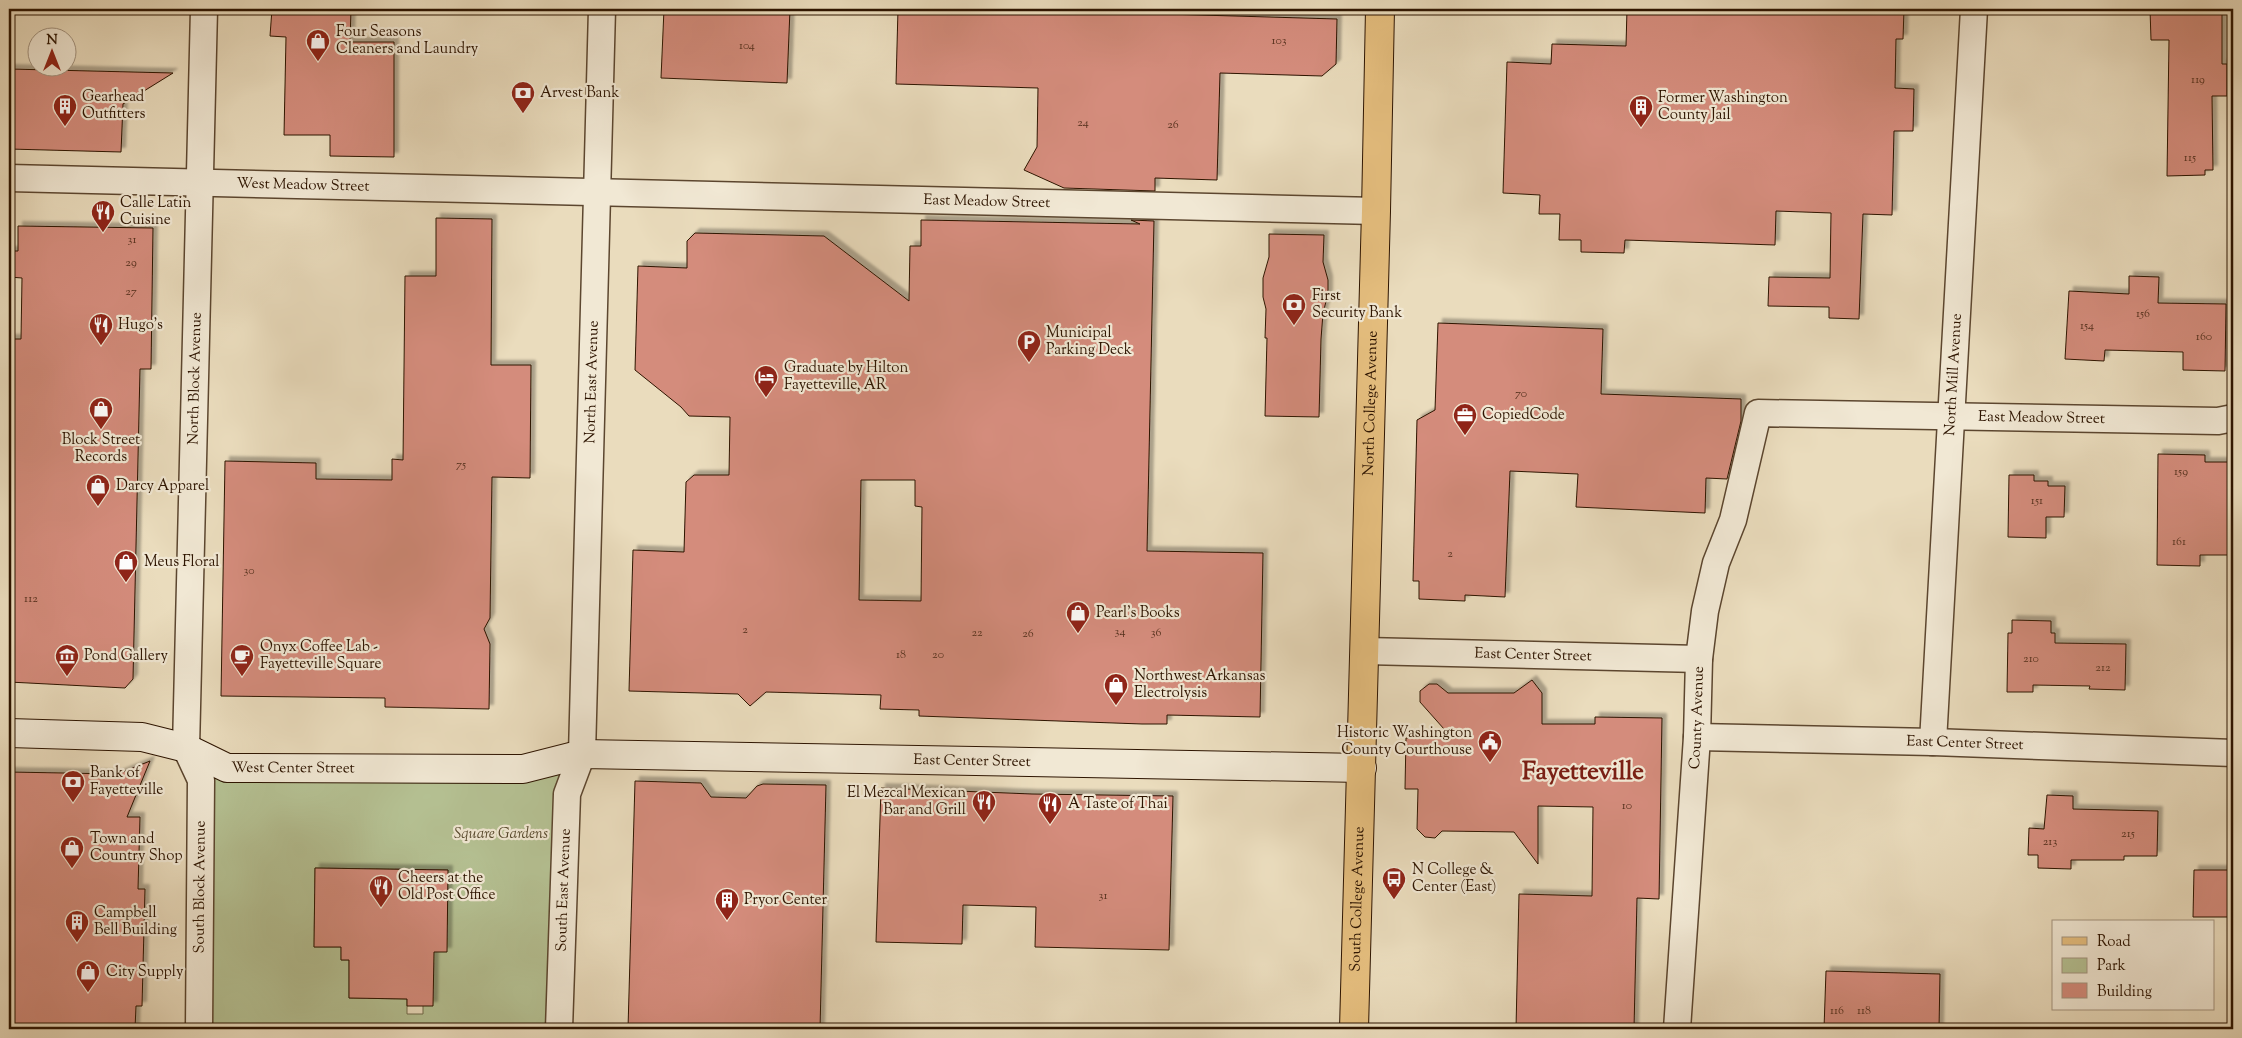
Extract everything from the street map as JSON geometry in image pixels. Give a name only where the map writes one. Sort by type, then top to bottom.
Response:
[{"type":"main road","name":"North College Avenue","points":[[1362,768],[1380,9]]},
{"type":"main road","name":"South College Avenue","points":[[1354,1029],[1362,768]]},
{"type":"street","name":"North Block Avenue","points":[[186,748],[204,9]]},
{"type":"street","name":"North East Avenue","points":[[582,754],[602,9]]},
{"type":"street","name":"North Mill Avenue","points":[[1933,742],[1974,9]]},
{"type":"street","name":"West Meadow Street","points":[[9,178],[201,184],[597,191]]},
{"type":"street","name":"East Meadow Street","points":[[597,191],[1376,212]]},
{"type":"street","name":"East Meadow Street","points":[[1758,414],[2218,420],[2233,418]]},
{"type":"street","name":"County Avenue","points":[[1677,1029],[1697,737],[1699,659],[1705,611],[1716,563],[1733,520],[1758,414]]},
{"type":"street","name":"East Center Street","points":[[1365,651],[1699,659]]},
{"type":"street","name":"West Center Street","points":[[9,732],[142,737],[186,748],[227,768],[523,769],[582,754]]},
{"type":"street","name":"East Center Street","points":[[1697,737],[1933,742],[2233,753]]},
{"type":"street","name":"South Block Avenue","points":[[186,748],[201,780],[199,1029]]},
{"type":"street","name":"East Center Street","points":[[582,754],[1362,768]]},
{"type":"street","name":"South East Avenue","points":[[559,1029],[567,794],[582,754]]},
{"type":"green space","name":"Square Gardens","points":[[582,754],[559,1029],[199,1029],[201,780],[227,768]],"holes":[[[315,868],[448,870],[423,989],[423,1014],[407,1014],[407,999],[349,998],[349,960],[341,960],[341,947],[314,947]]]},
{"type":"building","points":[[272,9],[351,9],[350,42],[394,42],[394,157],[330,156],[330,135],[284,135],[286,37],[270,36]]},
{"type":"building","points":[[664,9],[790,9],[787,83],[661,78]]},
{"type":"building","points":[[898,9],[1131,9],[1131,13],[1337,19],[1336,64],[1322,76],[1220,73],[1217,180],[1155,178],[1155,191],[1064,188],[1024,170],[1037,147],[1038,88],[896,84]]},
{"type":"building","name":"Former Washington County Jail","points":[[1627,9],[1904,9],[1903,39],[1896,39],[1895,88],[1914,89],[1913,131],[1894,131],[1892,215],[1863,214],[1859,319],[1829,318],[1829,307],[1768,306],[1769,277],[1830,278],[1831,213],[1776,211],[1775,245],[1625,240],[1624,253],[1581,252],[1581,240],[1559,240],[1560,214],[1539,214],[1540,195],[1503,193],[1507,62],[1551,64],[1552,44],[1626,46]]},
{"type":"building","points":[[2150,9],[2222,9],[2222,64],[2227,64],[2227,96],[2212,96],[2213,170],[2205,170],[2205,175],[2167,176],[2169,40],[2151,40]]},
{"type":"building","name":"Gearhead Outfitters","points":[[9,69],[28,69],[28,78],[78,78],[78,71],[173,73],[123,104],[121,152],[9,149]]},
{"type":"building","points":[[436,218],[492,219],[491,365],[531,365],[530,478],[492,477],[490,618],[484,629],[490,644],[489,709],[385,707],[385,698],[221,696],[225,461],[316,463],[316,479],[392,480],[392,459],[403,460],[405,276],[436,276]]},
{"type":"building","points":[[921,220],[1140,224],[1131,220],[1154,221],[1147,551],[1263,553],[1260,717],[1167,715],[1167,724],[1142,724],[919,716],[919,710],[880,709],[881,695],[766,692],[750,706],[738,694],[629,691],[633,550],[684,552],[686,482],[694,475],[729,475],[730,417],[689,416],[681,407],[635,370],[638,266],[687,268],[687,241],[695,233],[824,236],[909,301],[910,246],[921,246]],"holes":[[[861,480],[915,480],[915,506],[922,507],[921,601],[859,600]]]},
{"type":"building","points":[[18,226],[153,228],[151,369],[140,369],[133,679],[125,688],[9,682],[9,339],[21,339],[22,278],[9,277],[9,251],[18,251]]},
{"type":"building","name":"First Security Bank","points":[[1269,234],[1324,235],[1323,262],[1328,280],[1328,294],[1323,313],[1321,339],[1319,417],[1265,416],[1267,338],[1265,338],[1266,309],[1263,297],[1263,278],[1269,257]]},
{"type":"building","points":[[2129,276],[2159,277],[2158,303],[2226,304],[2225,371],[2183,370],[2183,352],[2105,350],[2104,361],[2065,359],[2069,291],[2129,294]]},
{"type":"building","points":[[1438,323],[1603,329],[1601,394],[1741,399],[1741,421],[1727,479],[1706,478],[1705,513],[1576,507],[1578,474],[1510,471],[1505,597],[1465,595],[1465,601],[1419,599],[1419,581],[1413,581],[1417,420],[1435,410]]},
{"type":"building","points":[[2158,454],[2205,455],[2205,462],[2233,462],[2233,555],[2200,555],[2200,566],[2157,565]]},
{"type":"building","points":[[2009,475],[2034,475],[2034,481],[2048,481],[2048,486],[2065,486],[2064,517],[2046,517],[2046,538],[2008,537]]},
{"type":"building","points":[[2012,620],[2051,621],[2051,633],[2055,633],[2055,643],[2126,644],[2125,690],[2089,689],[2090,686],[2033,685],[2033,692],[2007,692],[2008,633],[2012,633]]},
{"type":"building","points":[[1532,680],[1542,693],[1542,724],[1595,724],[1595,717],[1662,718],[1659,899],[1637,898],[1634,1029],[1516,1029],[1519,894],[1592,896],[1593,807],[1538,806],[1538,864],[1514,832],[1442,831],[1435,838],[1425,837],[1417,829],[1418,789],[1405,789],[1406,738],[1452,738],[1420,702],[1420,691],[1429,684],[1437,684],[1448,693],[1514,693]]},
{"type":"building","points":[[150,761],[127,817],[140,817],[138,889],[145,889],[142,1006],[136,1006],[135,1029],[9,1029],[9,772],[118,774]]},
{"type":"building","name":"Pryor Center","points":[[635,781],[701,783],[711,797],[746,798],[757,786],[763,784],[826,785],[820,1029],[628,1029]]},
{"type":"building","points":[[881,788],[1032,794],[1173,796],[1169,950],[1035,947],[1036,907],[963,905],[962,944],[876,942]]},
{"type":"building","points":[[2047,795],[2073,796],[2073,809],[2158,811],[2157,856],[2124,856],[2124,860],[2071,860],[2071,869],[2038,868],[2038,855],[2028,855],[2029,828],[2044,829]]},
{"type":"building","name":"Cheers at the Old Post Office","points":[[315,868],[448,870],[447,952],[434,952],[433,1006],[407,1006],[407,999],[349,998],[349,960],[341,960],[341,947],[314,947]]},
{"type":"building","points":[[2194,870],[2233,870],[2233,917],[2193,917]]},
{"type":"building","points":[[1826,971],[1940,974],[1939,1029],[1824,1029]]},
{"type":"place","name":"Four Seasons Cleaners and Laundry","points":[[318,62]]},
{"type":"place","name":"Arvest Bank","points":[[523,114]]},
{"type":"place","name":"Gearhead Outfitters","points":[[65,127]]},
{"type":"place","name":"Former Washington County Jail","points":[[1641,128]]},
{"type":"place","name":"Calle Latin Cuisine","points":[[103,233]]},
{"type":"place","name":"First Security Bank","points":[[1294,326]]},
{"type":"place","name":"Hugo's","points":[[101,346]]},
{"type":"place","name":"Municipal Parking Deck","points":[[1029,363]]},
{"type":"place","name":"Graduate by Hilton Fayetteville, AR","points":[[766,398]]},
{"type":"place","name":"Block Street Records","points":[[101,430]]},
{"type":"place","name":"CopiedCode","points":[[1465,436]]},
{"type":"place","name":"Darcy Apparel","points":[[98,507]]},
{"type":"place","name":"Meus Floral","points":[[126,583]]},
{"type":"place","name":"Pearl's Books","points":[[1078,634]]},
{"type":"place","name":"Pond Gallery","points":[[67,677]]},
{"type":"place","name":"Onyx Coffee Lab - Fayetteville Square","points":[[242,677]]},
{"type":"place","name":"Northwest Arkansas Electrolysis","points":[[1116,706]]},
{"type":"place","name":"Historic Washington County Courthouse","points":[[1490,763]]},
{"type":"place","name":"Bank of Fayetteville","points":[[73,803]]},
{"type":"place","name":"El Mezcal Mexican Bar and Grill","points":[[984,823]]},
{"type":"place","name":"A Taste of Thai","points":[[1050,825]]},
{"type":"place","name":"Town and Country Shop","points":[[72,869]]},
{"type":"place","name":"N College & Center (East)","points":[[1394,900]]},
{"type":"place","name":"Cheers at the Old Post Office","points":[[381,908]]},
{"type":"place","name":"Pryor Center","points":[[727,921]]},
{"type":"place","name":"Campbell Bell Building","points":[[77,943]]},
{"type":"place","name":"City Supply","points":[[88,993]]},
{"type":"district","name":"Fayetteville","points":[[1583,773]]}]
